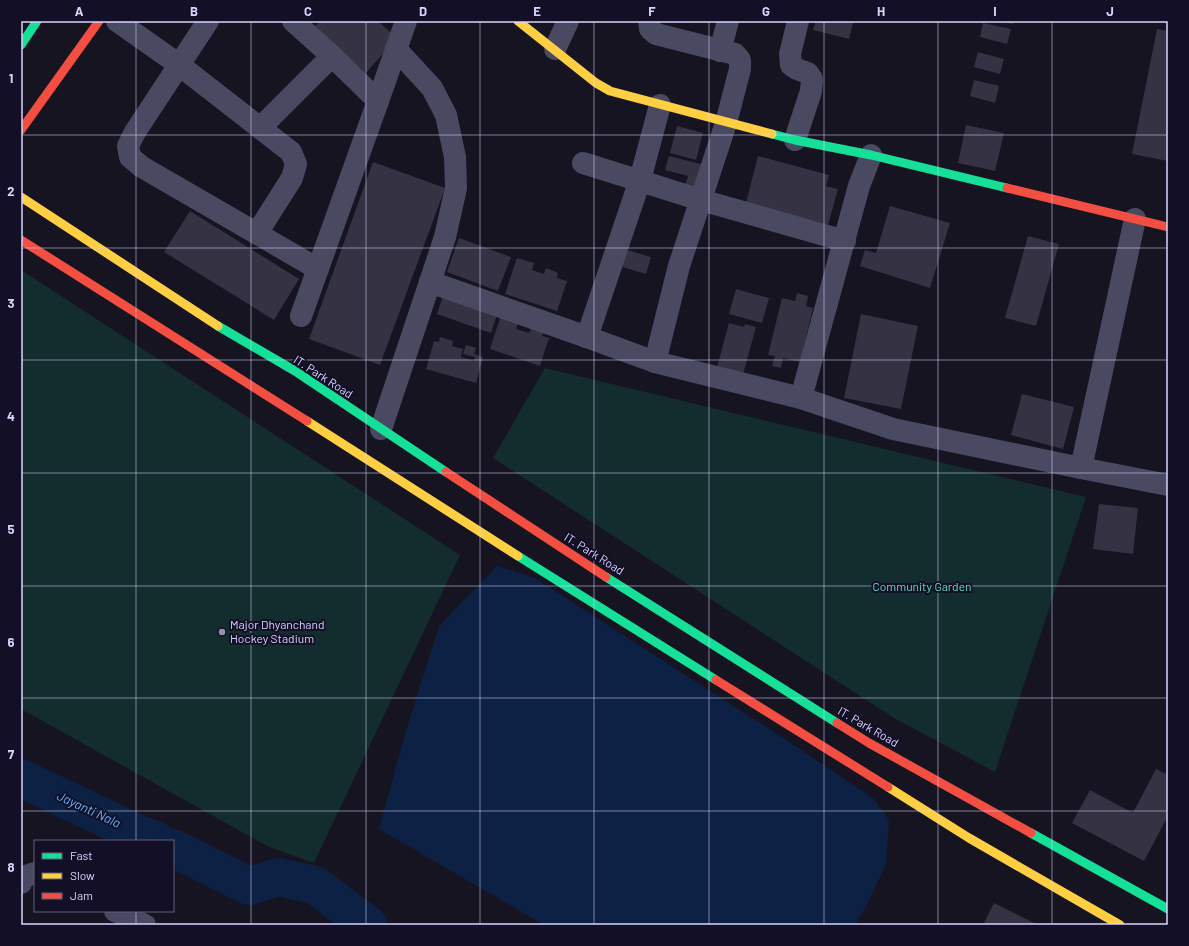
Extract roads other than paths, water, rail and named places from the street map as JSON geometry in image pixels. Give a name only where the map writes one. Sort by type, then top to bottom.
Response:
[{"type":"main road","points":[[21,45],[37,21]]},
{"type":"main road","points":[[21,130],[99,21]]},
{"type":"main road","points":[[518,21],[596,83],[610,91],[795,140],[870,154],[1168,227]]},
{"type":"main road","name":"IT. Park Road","points":[[21,197],[212,323],[295,372],[565,551],[827,718],[1168,909]]},
{"type":"main road","points":[[21,240],[476,529],[969,838],[1120,925]]},
{"type":"street","points":[[117,21],[178,64],[291,152],[296,164],[292,178],[256,233]]},
{"type":"street","points":[[208,21],[178,64],[135,132],[128,146],[130,157],[142,166],[318,269]]},
{"type":"street","points":[[293,21],[332,56],[378,101]]},
{"type":"street","points":[[301,316],[406,21]]},
{"type":"street","points":[[555,49],[568,21]]},
{"type":"street","points":[[649,21],[650,29],[656,34],[735,54],[740,60],[740,69],[726,122],[679,266],[655,362]]},
{"type":"street","points":[[720,50],[728,21]]},
{"type":"street","points":[[795,140],[811,91],[812,79],[808,73],[797,69],[791,64],[790,54],[798,21]]},
{"type":"street","points":[[382,429],[445,236],[456,188],[456,157],[446,115],[432,88],[396,49]]},
{"type":"street","points":[[260,128],[332,56]]},
{"type":"street","points":[[587,337],[640,180],[660,105]]},
{"type":"street","points":[[801,398],[859,186],[870,154]]},
{"type":"street","points":[[583,163],[701,200],[845,241]]},
{"type":"street","points":[[1081,468],[1135,219]]},
{"type":"street","points":[[430,282],[655,362],[801,398],[893,429],[1168,485]]},
{"type":"street","points":[[21,883],[23,877],[34,873]]},
{"type":"street","points":[[118,912],[145,925]]},
{"type":"water","points":[[497,566],[535,578],[794,745],[874,799],[889,820],[886,864],[867,905],[855,925],[544,925],[379,829],[406,731],[439,626]]},
{"type":"waterway","name":"Jayanti Nala","points":[[21,778],[134,832],[154,840]]},
{"type":"waterway","name":"Jayanti Nala","points":[[174,848],[249,886],[279,877],[315,885],[368,925]]},
{"type":"place","name":"Major Dhyanchand Hockey Stadium","points":[[222,632]]},
{"type":"park label","name":"Community Garden","points":[[922,587]]}]
